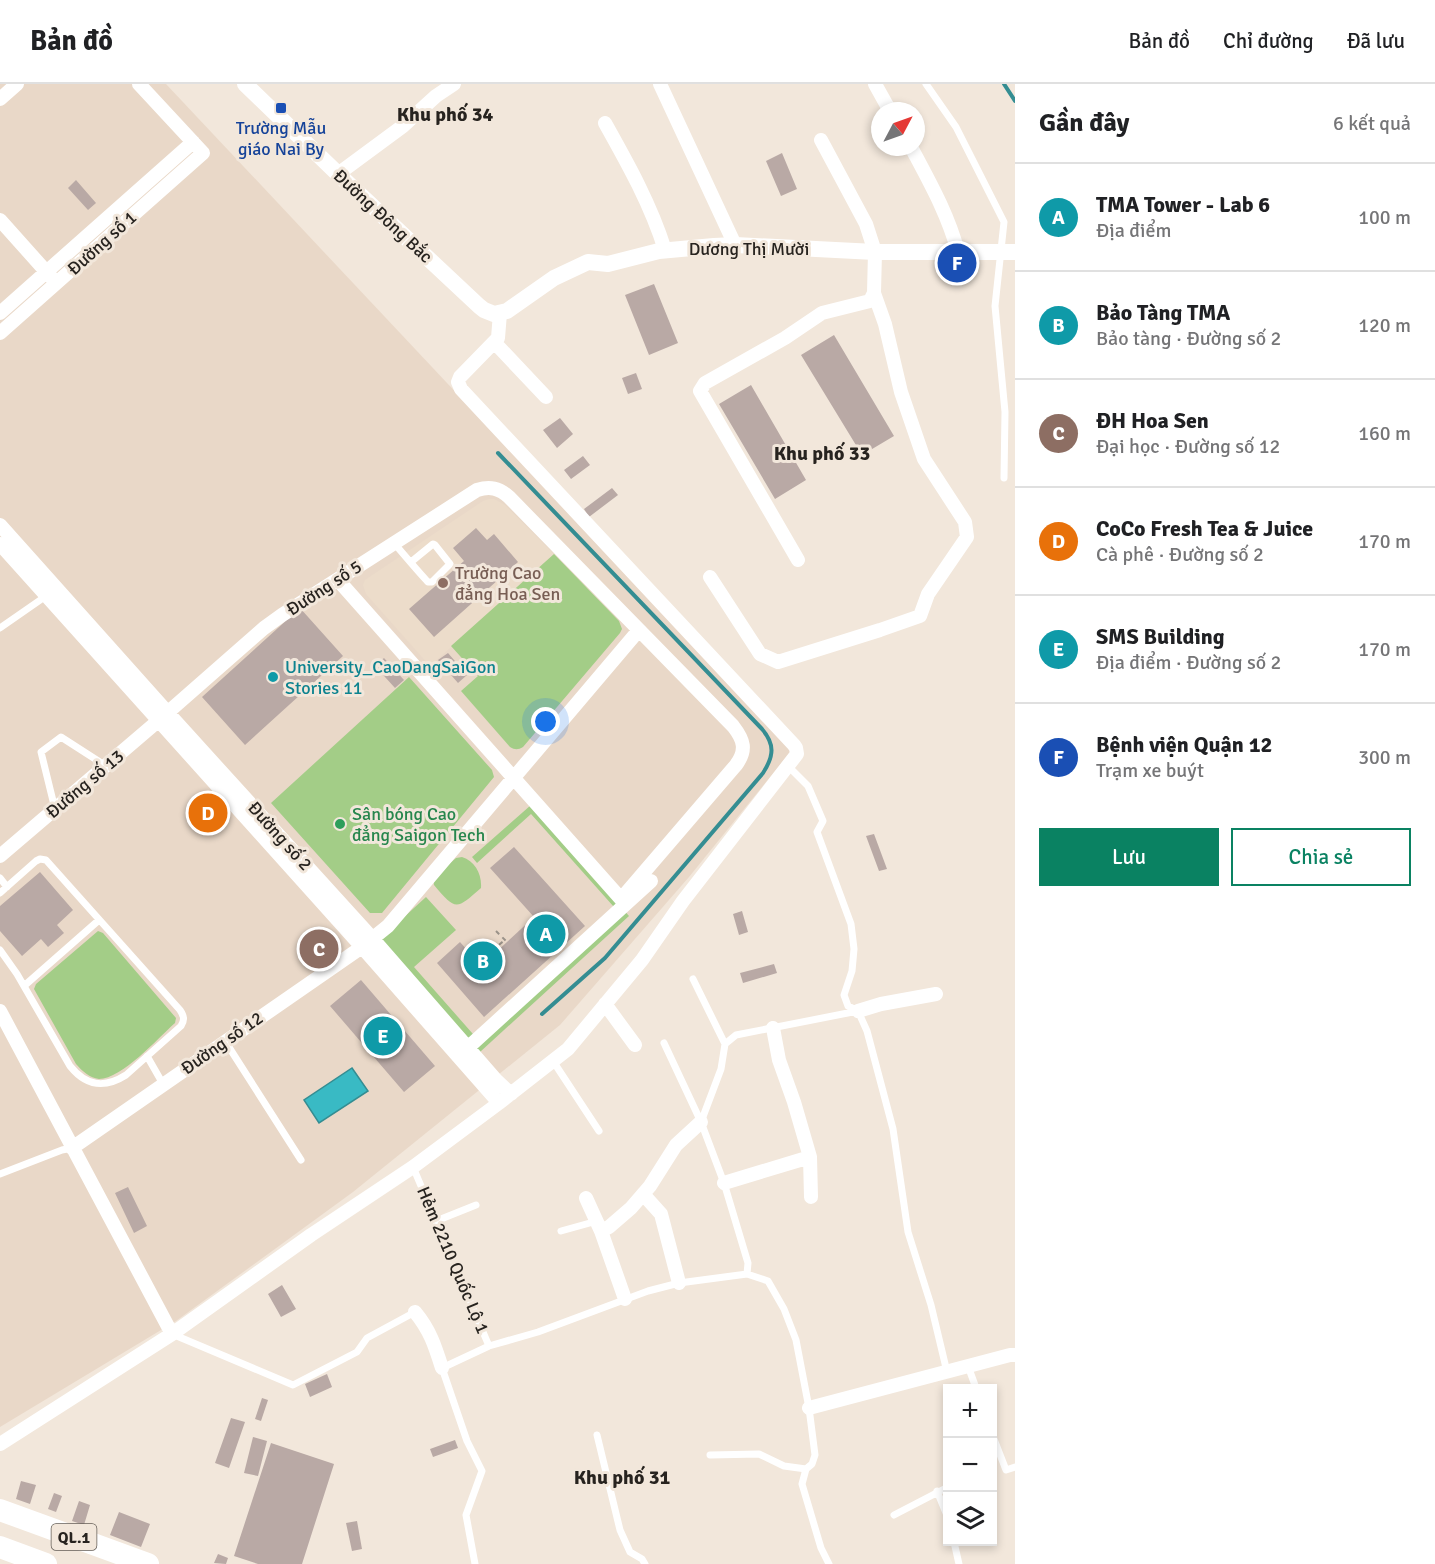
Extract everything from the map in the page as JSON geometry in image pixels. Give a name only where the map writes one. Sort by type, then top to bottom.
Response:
[{"type":"highway","name":"QL.1","points":[[0,1510],[148,1564]]},
{"type":"highway","name":"QL.1","points":[[0,1526],[104,1564]]},
{"type":"highway","name":"QL.1","points":[[0,1546],[46,1564]]},
{"type":"highway","points":[[0,1555],[23,1555]]},
{"type":"street","points":[[0,99],[17,84]]},
{"type":"street","points":[[139,84],[193,142]]},
{"type":"street","name":"Đường Đông Bắc","points":[[245,84],[479,306],[489,312],[500,313]]},
{"type":"street","points":[[338,174],[403,126],[436,96],[454,84]]},
{"type":"street","points":[[660,84],[735,245]]},
{"type":"street","points":[[875,84],[885,102]]},
{"type":"street","points":[[605,123],[639,183],[657,223],[665,250]]},
{"type":"street","points":[[710,577],[760,654],[778,662],[920,616],[928,594],[967,537],[965,522],[924,459],[901,392],[885,324],[874,293],[875,252],[866,224],[821,140]]},
{"type":"street","name":"Đường số 1","points":[[0,313],[193,142],[203,153],[0,333]]},
{"type":"street","points":[[916,156],[951,227],[958,252]]},
{"type":"street","points":[[123,204],[132,216]]},
{"type":"street","points":[[0,220],[56,283]]},
{"type":"street","name":"Dương Thị Mười","points":[[500,313],[513,308],[554,278],[588,262],[608,264],[665,250],[735,245],[875,252],[1008,252]]},
{"type":"street","points":[[798,560],[700,391],[705,383],[785,338],[822,313],[870,301],[874,293]]},
{"type":"street","points":[[0,1444],[172,1334],[311,1235],[413,1167],[568,1049],[642,960],[796,753],[794,745],[461,389],[458,382],[460,377],[495,343],[500,332],[500,313]]},
{"type":"street","points":[[495,343],[546,397]]},
{"type":"street","name":"Đường số 5","points":[[163,717],[264,628],[477,490],[495,488],[509,497],[639,630]]},
{"type":"street","name":"Đường số 2","points":[[0,525],[163,717],[464,1052],[511,1094]]},
{"type":"street","name":"Đường số 2","points":[[0,544],[46,596],[163,717]]},
{"type":"street","points":[[338,580],[621,899],[736,765],[743,750],[741,737],[733,726],[639,630]]},
{"type":"street","name":"Đường số 12","points":[[72,1148],[367,943],[392,921],[639,630]]},
{"type":"street","name":"Đường số 13","points":[[1,855],[163,717]]},
{"type":"street","points":[[464,1052],[651,881]]},
{"type":"street","points":[[858,1011],[881,1004],[936,994]]},
{"type":"street","points":[[605,1004],[635,1045]]},
{"type":"street","points":[[0,1011],[172,1334]]},
{"type":"street","points":[[773,1028],[779,1060],[810,1157],[811,1197]]},
{"type":"street","name":"Đường số 2","points":[[464,1052],[500,1103]]},
{"type":"street","points":[[599,1226],[617,1221],[650,1186],[676,1145],[701,1122]]},
{"type":"street","points":[[724,1183],[810,1157]]},
{"type":"street","points":[[643,1194],[661,1214],[680,1283]]},
{"type":"street","points":[[586,1198],[599,1226],[625,1299]]},
{"type":"street","points":[[415,1312],[425,1324],[442,1368]]},
{"type":"street","points":[[809,1408],[1015,1355]]},
{"type":"lane","points":[[926,84],[956,127],[1004,222],[1008,252],[995,306],[1005,412],[1004,478]]},
{"type":"lane","points":[[394,543],[411,562],[429,582],[450,564],[433,544],[411,562]]},
{"type":"lane","points":[[0,628],[46,596]]},
{"type":"lane","points":[[55,809],[41,752],[61,737],[106,766]]},
{"type":"lane","points":[[788,766],[808,786],[823,821],[817,832],[851,924],[854,949],[852,971],[844,995],[848,1006],[858,1011],[867,1031],[893,1129],[908,1232],[931,1305],[947,1372]]},
{"type":"lane","points":[[0,893],[36,861],[43,859],[48,862],[180,1010],[184,1021],[129,1072],[116,1080],[99,1084],[86,1080],[74,1072],[70,1066],[24,986],[0,950]]},
{"type":"lane","points":[[0,878],[7,887]]},
{"type":"lane","points":[[24,986],[99,920]]},
{"type":"lane","points":[[693,979],[725,1044],[720,1069],[701,1122]]},
{"type":"lane","points":[[725,1044],[736,1035],[858,1011]]},
{"type":"lane","points":[[225,1041],[301,1160]]},
{"type":"lane","points":[[664,1043],[701,1122],[724,1183],[748,1263],[747,1274]]},
{"type":"lane","points":[[147,1056],[163,1084]]},
{"type":"lane","points":[[553,1061],[599,1131]]},
{"type":"lane","points":[[0,1174],[72,1148]]},
{"type":"lane","name":"Hẻm 2210 Quốc Lộ 1","points":[[413,1167],[489,1346],[442,1368]]},
{"type":"lane","points":[[436,1221],[476,1205]]},
{"type":"lane","points":[[561,1231],[599,1226]]},
{"type":"lane","points":[[489,1346],[538,1332],[648,1291],[680,1283],[747,1274],[768,1281],[796,1340],[815,1455],[802,1484],[803,1492],[821,1548],[829,1564]]},
{"type":"lane","points":[[172,1334],[293,1385],[357,1352],[367,1338],[415,1312]]},
{"type":"lane","points":[[968,1366],[974,1384]]},
{"type":"lane","points":[[442,1368],[467,1441],[482,1471],[466,1515],[475,1564]]},
{"type":"lane","points":[[597,1435],[620,1530],[630,1552],[642,1559],[645,1564]]},
{"type":"lane","points":[[994,1438],[1006,1470],[1015,1467]]},
{"type":"lane","points":[[710,1455],[759,1454],[784,1466],[807,1469]]},
{"type":"lane","points":[[894,1515],[943,1488]]},
{"type":"lane","points":[[937,1491],[943,1506]]},
{"type":"lane","points":[[955,1546],[959,1564]]},
{"type":"path","points":[[476,950],[487,954],[506,941],[496,931]]},
{"type":"shaded area","points":[[0,84],[166,84],[792,750],[689,877],[560,1025],[353,1192],[176,1321],[0,1427]]},
{"type":"shaded area","name":"Trường Cao đẳng Hoa Sen","points":[[489,499],[505,505],[554,554],[430,666],[366,594],[363,585],[365,580]]},
{"type":"green space","points":[[554,554],[619,621],[622,629],[523,747],[515,749],[510,747],[461,691],[478,676],[451,646]]},
{"type":"green space","points":[[409,677],[492,770],[494,777],[382,913],[370,913],[271,803]]},
{"type":"green space","points":[[531,805],[629,916],[480,1052],[379,940],[426,897],[456,930],[414,967],[480,1042],[622,916],[531,814],[477,863],[472,857]]},
{"type":"green space","points":[[462,857],[477,869],[481,888],[461,904],[456,904],[447,900],[434,885],[433,878],[456,858]]},
{"type":"green space","points":[[98,931],[103,933],[176,1018],[175,1023],[129,1065],[108,1077],[99,1079],[86,1074],[76,1064],[34,989],[36,984]]},
{"type":"water","points":[[352,1068],[368,1091],[319,1123],[304,1100]]},
{"type":"building","points":[[782,153],[797,189],[781,196],[766,161]]},
{"type":"building","points":[[76,180],[96,203],[88,210],[68,188]]},
{"type":"building","points":[[654,284],[678,343],[649,355],[625,295]]},
{"type":"building","points":[[834,335],[894,436],[862,455],[801,355]]},
{"type":"building","points":[[636,373],[642,389],[628,394],[622,378]]},
{"type":"building","points":[[751,385],[806,480],[775,499],[719,404]]},
{"type":"building","points":[[560,418],[573,434],[557,448],[543,430]]},
{"type":"building","points":[[583,456],[590,465],[571,479],[564,470]]},
{"type":"building","points":[[612,488],[618,495],[589,517],[584,509]]},
{"type":"building","points":[[476,528],[487,540],[494,534],[518,562],[434,637],[409,609],[464,561],[453,548]]},
{"type":"building","name":"University_CaoDangSaiGon Stories 11","points":[[300,608],[343,656],[245,745],[202,697]]},
{"type":"building","points":[[448,653],[467,675],[458,683],[438,660]]},
{"type":"building","points":[[384,658],[404,680],[395,688],[375,666]]},
{"type":"building","points":[[874,834],[887,869],[879,871],[866,836]]},
{"type":"building","points":[[514,847],[585,926],[484,1017],[437,963],[460,942],[481,966],[534,917],[490,868]]},
{"type":"building","points":[[40,872],[73,910],[57,925],[64,933],[48,947],[41,939],[22,956],[0,931],[0,906]]},
{"type":"building","points":[[742,911],[748,932],[739,935],[733,914]]},
{"type":"building","points":[[774,964],[777,973],[743,983],[740,973]]},
{"type":"building","points":[[361,980],[435,1066],[404,1092],[330,1006]]},
{"type":"building","points":[[128,1187],[147,1226],[134,1233],[115,1193]]},
{"type":"building","points":[[282,1285],[296,1309],[281,1317],[268,1294]]},
{"type":"building","points":[[327,1374],[332,1387],[310,1397],[305,1384]]},
{"type":"building","points":[[262,1398],[268,1400],[261,1421],[255,1419]]},
{"type":"building","points":[[231,1418],[245,1422],[229,1468],[215,1463]]},
{"type":"building","points":[[253,1437],[267,1441],[258,1476],[244,1473]]},
{"type":"building","points":[[455,1440],[458,1448],[433,1457],[430,1449]]},
{"type":"building","points":[[271,1443],[334,1464],[302,1564],[258,1564],[234,1556]]},
{"type":"building","points":[[21,1481],[36,1485],[30,1504],[16,1499]]},
{"type":"building","points":[[54,1493],[62,1496],[56,1512],[48,1509]]},
{"type":"building","points":[[79,1501],[90,1505],[84,1525],[72,1521]]},
{"type":"building","points":[[119,1512],[150,1524],[141,1547],[110,1535]]},
{"type":"building","points":[[357,1521],[362,1549],[352,1551],[346,1523]]},
{"type":"building","points":[[218,1554],[228,1558],[226,1564],[214,1563]]},
{"type":"waterway","points":[[1004,84],[1015,101]]},
{"type":"waterway","points":[[498,453],[762,729],[772,750],[763,773],[605,958],[542,1014]]},
{"type":"place","name":"Trường Mẫu giáo Nai By","points":[[281,108]]},
{"type":"place","name":"Bệnh viện Quận 12","points":[[957,263]]},
{"type":"place","name":"Trường Cao đẳng Hoa Sen","points":[[443,583]]},
{"type":"place","name":"University_CaoDangSaiGon Stories 11","points":[[273,677]]},
{"type":"place","name":"CoCo Fresh Tea & Juice","points":[[208,813]]},
{"type":"place","name":"Sân bóng Cao đẳng Saigon Tech","points":[[340,824]]},
{"type":"place","name":"TMA Tower - Lab 6","points":[[546,934]]},
{"type":"place","name":"ĐH Hoa Sen","points":[[319,949]]},
{"type":"place","name":"Bảo Tàng TMA","points":[[483,961]]},
{"type":"place","name":"SMS Building","points":[[383,1036]]},
{"type":"district","name":"Khu phố 34","points":[[445,114]]},
{"type":"district","name":"Khu phố 33","points":[[822,453]]},
{"type":"district","name":"Khu phố 31","points":[[622,1477]]}]
